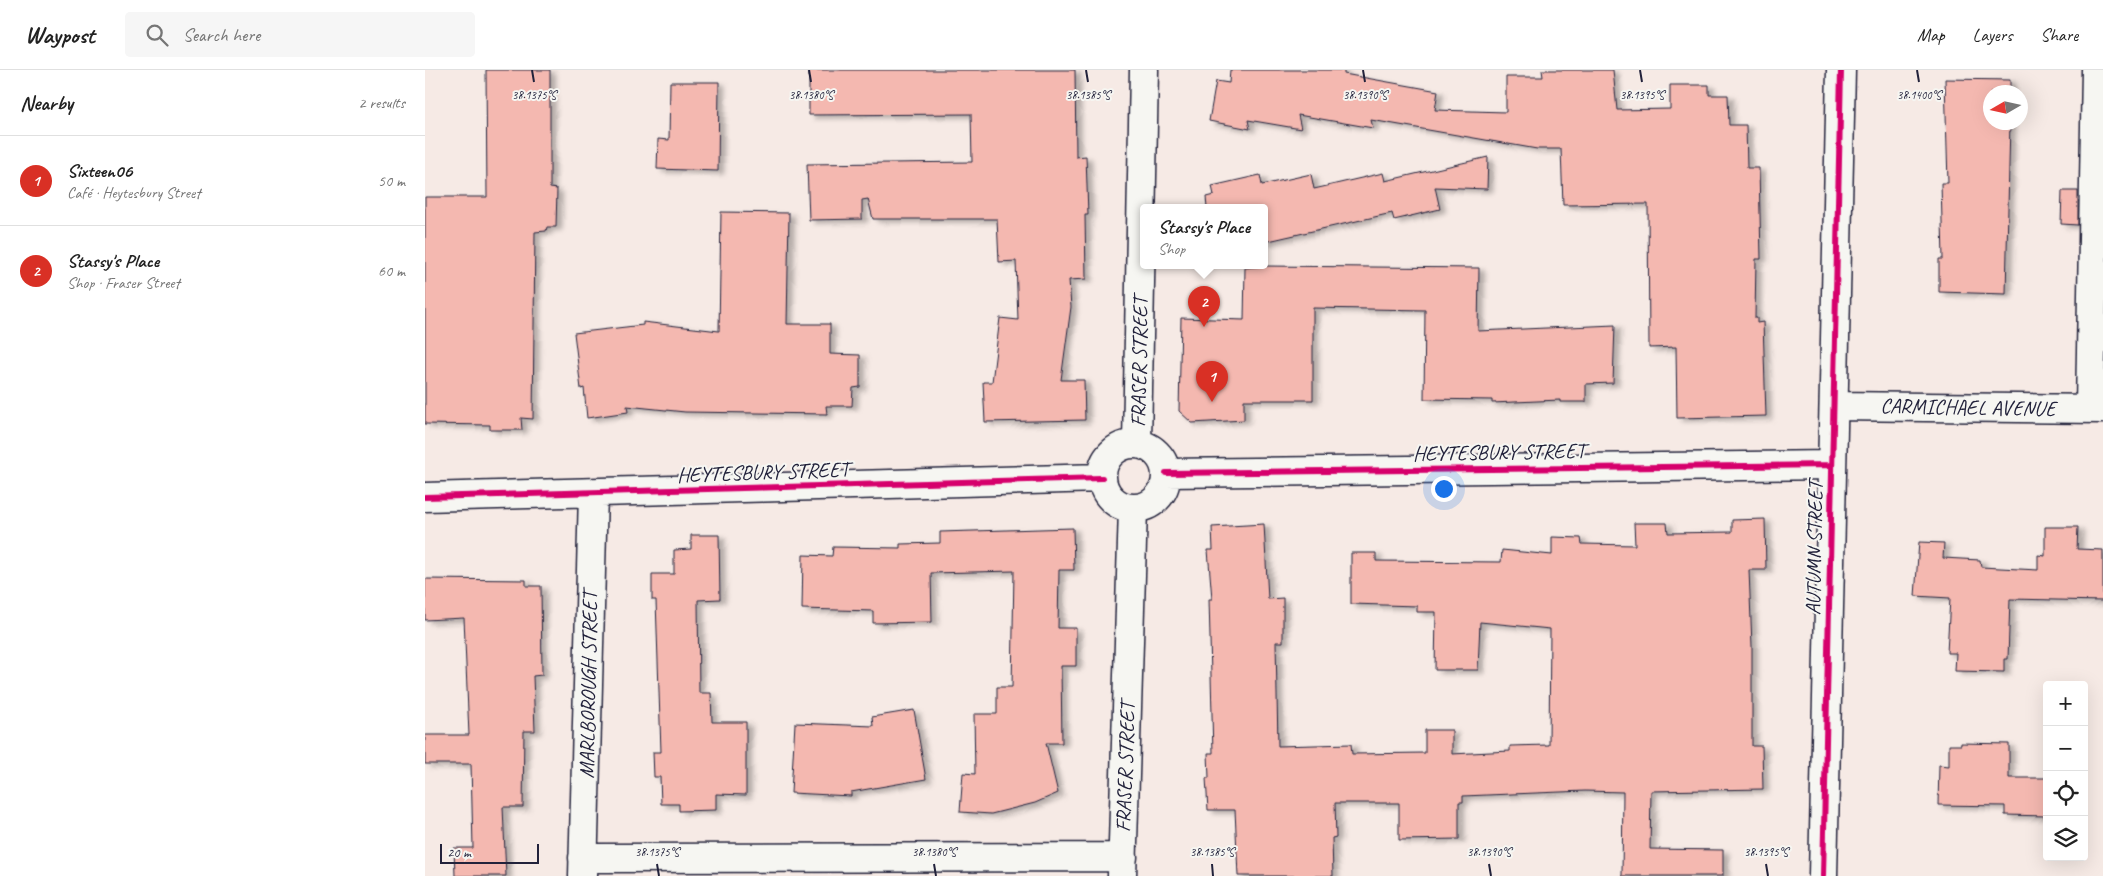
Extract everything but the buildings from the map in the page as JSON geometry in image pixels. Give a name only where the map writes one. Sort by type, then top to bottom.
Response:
[{"type":"street","name":"FRASER STREET","points":[[1141,204],[1144,70]]},
{"type":"street","name":"AUTUMN STREET","points":[[1823,876],[1841,70]]},
{"type":"street","points":[[2096,70],[2097,409]]},
{"type":"street","name":"FRASER STREET","points":[[1137,444],[1140,269]]},
{"type":"street","name":"CARMICHAEL AVENUE","points":[[1833,406],[2097,409]]},
{"type":"street","points":[[1126,444],[1137,444],[1153,450],[1160,456],[1166,473],[1161,494],[1143,506],[1133,508],[1115,502],[1104,487],[1102,478],[1103,467],[1108,457],[1126,444]]},
{"type":"street","name":"HEYTESBURY STREET","points":[[1166,473],[1832,466]]},
{"type":"street","name":"HEYTESBURY STREET","points":[[425,497],[1102,478]]},
{"type":"street","name":"MARLBOROUGH STREET","points":[[583,867],[593,493]]},
{"type":"street","name":"FRASER STREET","points":[[1123,866],[1133,508]]},
{"type":"street","points":[[583,867],[1123,866]]},
{"type":"cycle path","points":[[1823,876],[1841,70]]},
{"type":"cycle path","points":[[1166,473],[1832,465]]},
{"type":"cycle path","points":[[425,497],[1102,478]]},
{"type":"place","name":"Stassy's Place","points":[[1204,327]]},
{"type":"place","name":"Sixteen06","points":[[1212,402]]}]
